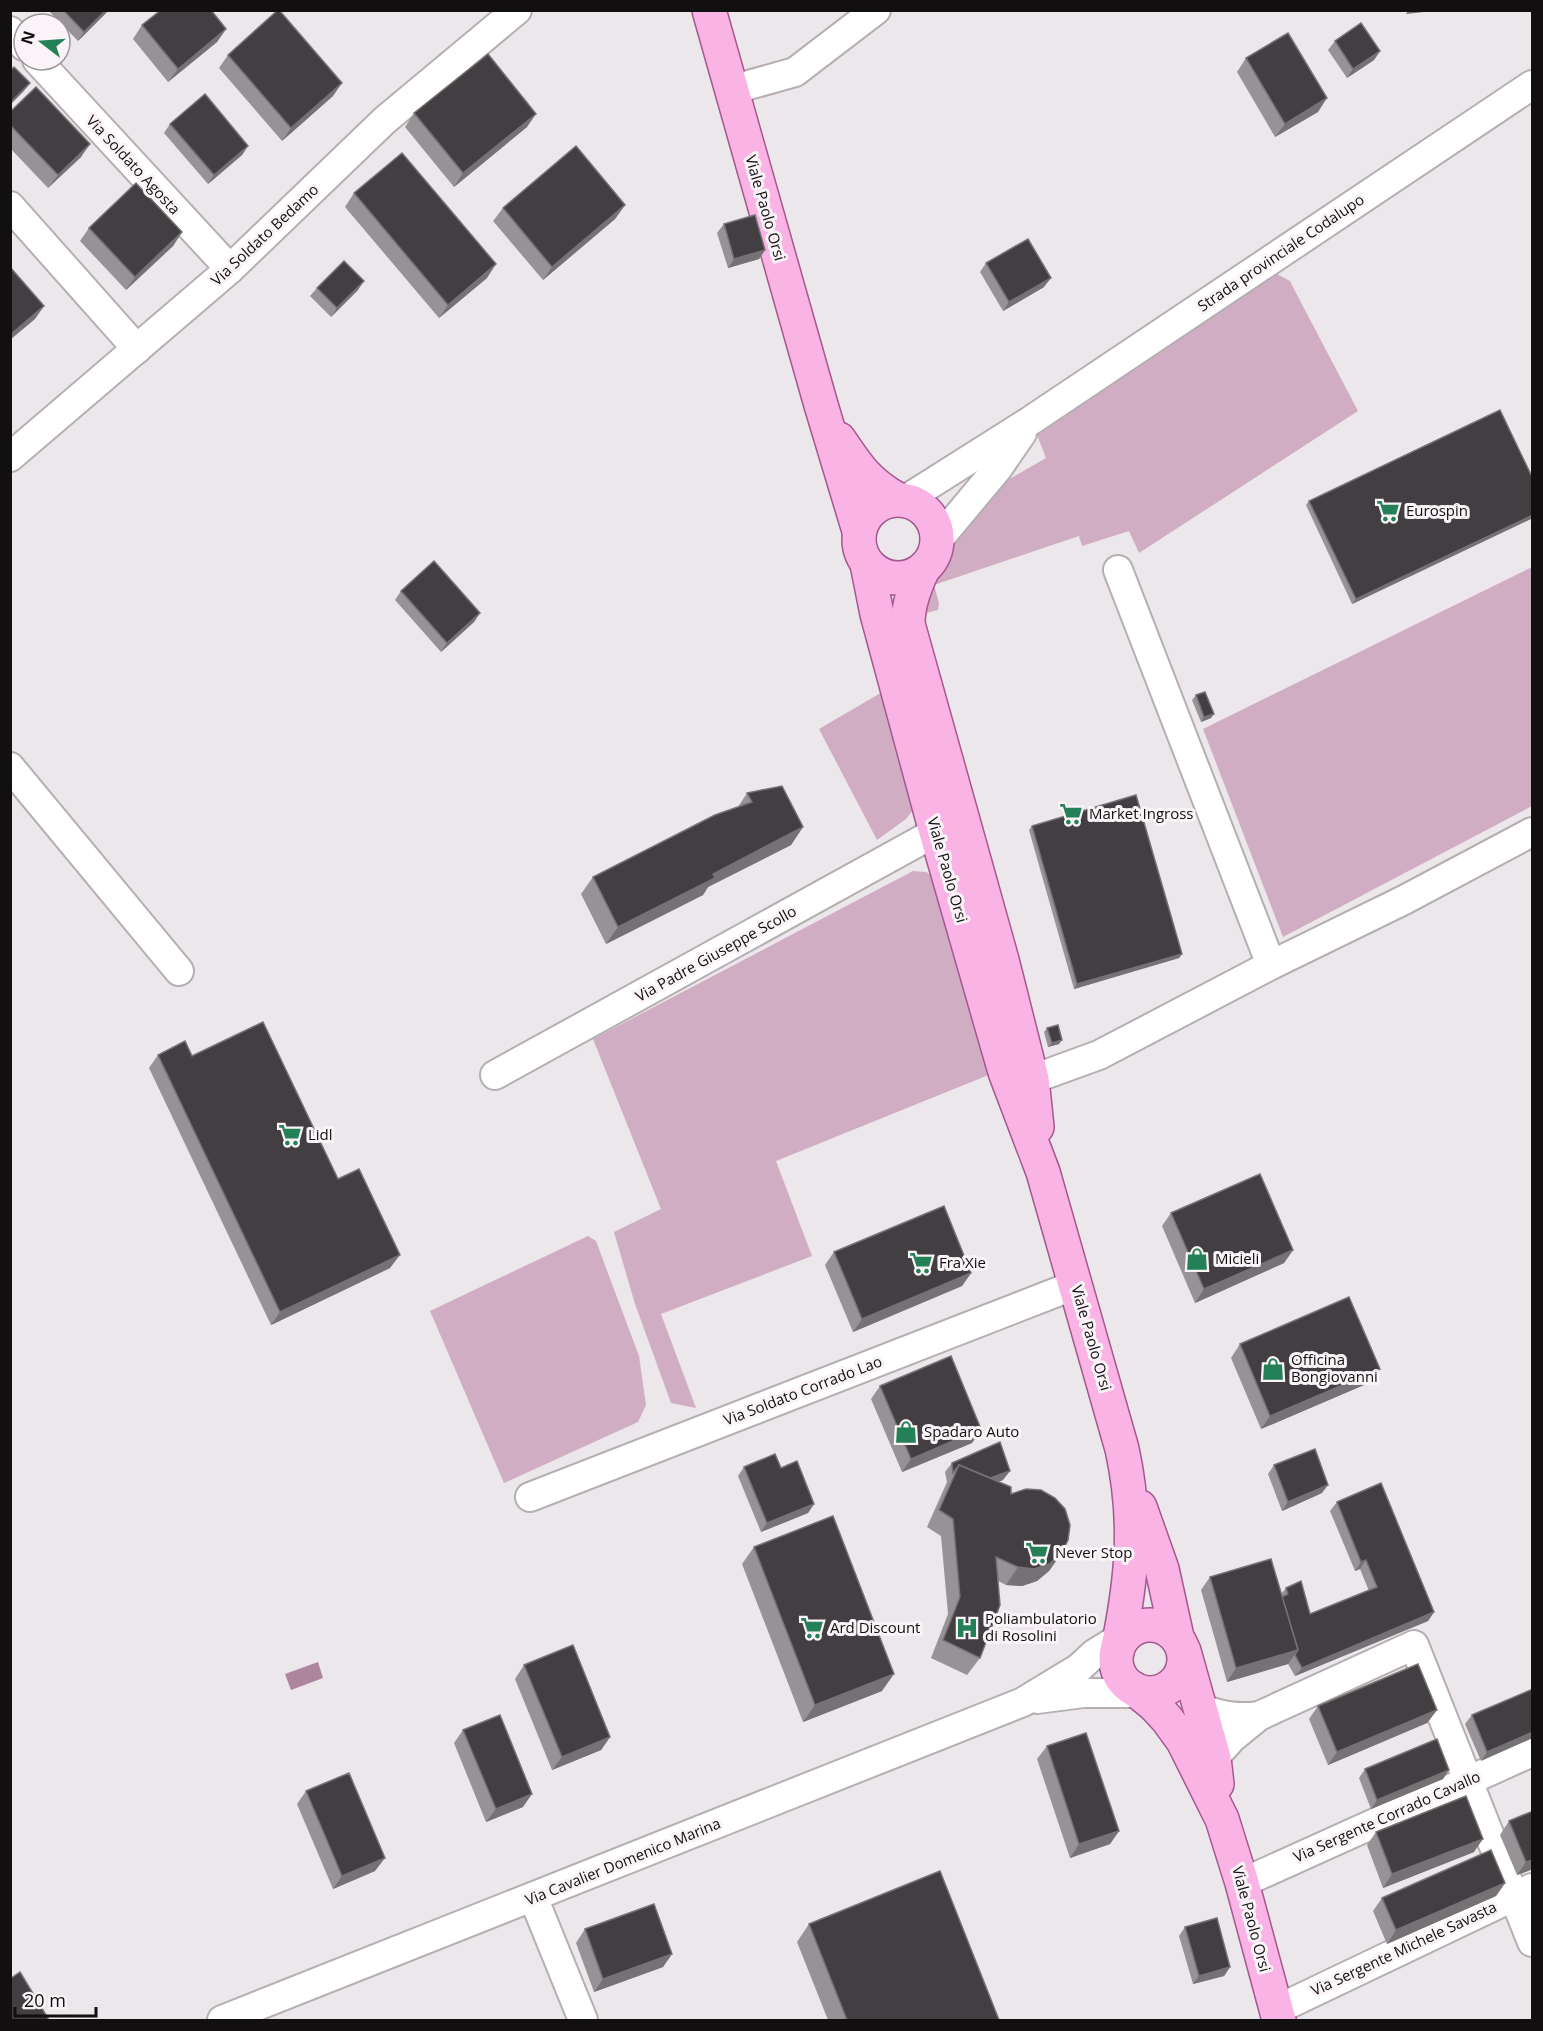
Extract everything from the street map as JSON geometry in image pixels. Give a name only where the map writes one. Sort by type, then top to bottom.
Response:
[{"type":"main road","name":"Viale Paolo Orsi","points":[[709,10],[821,405]]},
{"type":"main road","points":[[821,405],[858,468],[877,488],[901,500],[918,505],[929,515],[935,527],[930,555],[909,577],[894,578],[879,574],[867,564],[859,548],[859,531],[821,405]]},
{"type":"main road","points":[[859,531],[862,522],[873,508],[880,504],[901,500]]},
{"type":"main road","name":"Viale Paolo Orsi","points":[[930,555],[913,593],[908,624],[1002,960],[1021,1083]]},
{"type":"main road","name":"Viale Paolo Orsi","points":[[867,564],[878,614],[936,832],[1021,1083],[1043,1172],[1127,1469]]},
{"type":"main road","points":[[1127,1469],[1132,1524],[1132,1558],[1117,1643],[1116,1662],[1125,1682],[1141,1692],[1167,1719],[1183,1741],[1222,1819]]},
{"type":"main road","points":[[1127,1469],[1162,1569],[1185,1661],[1177,1680],[1161,1692],[1141,1692]]},
{"type":"main road","points":[[1117,1643],[1146,1625],[1158,1625],[1168,1630],[1180,1644],[1214,1758],[1222,1819]]},
{"type":"main road","name":"Viale Paolo Orsi","points":[[1222,1819],[1278,2015]]},
{"type":"street","name":"Via Soldato Bedamo","points":[[10,457],[230,269],[385,120],[517,10]]},
{"type":"street","points":[[731,90],[795,72],[876,10]]},
{"type":"street","name":"Via Soldato Agosta","points":[[48,72],[230,269]]},
{"type":"street","name":"Strada provinciale Codalupo","points":[[901,500],[1030,421],[1533,85]]},
{"type":"street","points":[[10,206],[137,349]]},
{"type":"street","points":[[930,555],[998,468],[1030,421]]},
{"type":"street","points":[[1118,570],[1271,965]]},
{"type":"street","points":[[919,662],[921,721],[944,811],[936,832],[953,839],[960,851],[979,920],[1002,960]]},
{"type":"street","points":[[10,767],[179,971]]},
{"type":"street","name":"Via Padre Giuseppe Scollo","points":[[495,1075],[936,832]]},
{"type":"street","points":[[1021,1083],[1099,1055],[1533,832]]},
{"type":"street","name":"Via Soldato Corrado Lao","points":[[530,1497],[1075,1285]]},
{"type":"street","points":[[1023,1702],[1117,1643]]},
{"type":"street","points":[[1214,1758],[1232,1738],[1259,1716],[1414,1645],[1468,1780],[1523,1893],[1533,1942]]},
{"type":"street","points":[[1023,1702],[1083,1693],[1141,1692]]},
{"type":"street","name":"Via Cavalier Domenico Marina","points":[[222,2020],[1023,1702]]},
{"type":"street","points":[[1200,1708],[1221,1716],[1240,1718],[1259,1716]]},
{"type":"street","name":"Via Sergente Corrado Cavallo","points":[[1242,1883],[1533,1752]]},
{"type":"street","name":"Via Sergente Michele Savasta","points":[[1278,2015],[1523,1893]]},
{"type":"street","points":[[533,1898],[583,2020]]},
{"type":"shaded area","points":[[1277,274],[1290,281],[1358,411],[1139,553],[1129,531],[1082,546],[1079,536],[934,585],[939,603],[938,610],[919,615],[947,552],[1004,482],[1046,458],[1037,435],[1269,277]]},
{"type":"shaded area","points":[[1532,567],[1532,806],[1283,937],[1203,729]]},
{"type":"shaded area","points":[[884,691],[916,806],[906,819],[877,840],[819,729]]},
{"type":"shaded area","points":[[913,871],[926,872],[933,876],[996,1072],[776,1161],[812,1256],[661,1314],[696,1408],[671,1403],[635,1304],[614,1232],[661,1209],[593,1039]]},
{"type":"shaded area","points":[[588,1236],[596,1241],[639,1356],[646,1405],[638,1422],[504,1483],[430,1311]]},
{"type":"shaded area","points":[[318,1662],[323,1678],[291,1690],[285,1674]]},
{"type":"building","points":[[63,10],[106,10],[84,32],[72,19],[72,12]]},
{"type":"building","points":[[161,10],[211,10],[226,29],[178,69],[142,25]]},
{"type":"building","points":[[278,10],[342,83],[291,128],[228,55]]},
{"type":"building","points":[[1361,23],[1380,51],[1353,69],[1335,41]]},
{"type":"building","points":[[1288,33],[1327,98],[1285,124],[1246,58]]},
{"type":"building","points":[[488,54],[536,114],[463,173],[414,113]]},
{"type":"building","points":[[12,69],[12,72],[19,72],[30,83],[10,103],[10,71]]},
{"type":"building","points":[[36,87],[90,144],[58,175],[10,125],[10,112]]},
{"type":"building","points":[[205,94],[248,146],[214,175],[170,124]]},
{"type":"building","points":[[576,146],[625,205],[552,267],[503,208]]},
{"type":"building","points":[[402,153],[496,264],[448,305],[354,193]]},
{"type":"building","points":[[136,183],[182,232],[135,277],[89,228]]},
{"type":"building","points":[[755,215],[765,250],[734,259],[724,224]]},
{"type":"building","points":[[1028,239],[1051,278],[1009,302],[986,263]]},
{"type":"building","points":[[344,261],[364,281],[337,308],[317,288]]},
{"type":"building","points":[[10,267],[44,306],[10,335]]},
{"type":"building","points":[[1500,410],[1533,479],[1533,515],[1356,599],[1309,501]]},
{"type":"building","points":[[434,561],[480,613],[447,643],[401,591]]},
{"type":"building","points":[[1205,692],[1214,714],[1204,717],[1196,695]]},
{"type":"building","points":[[782,786],[803,827],[713,874],[715,878],[618,927],[593,877],[715,815],[752,802],[747,793]]},
{"type":"building","points":[[1136,795],[1182,954],[1077,984],[1032,826]]},
{"type":"building","points":[[263,1022],[338,1179],[359,1169],[400,1255],[280,1312],[158,1055],[185,1041],[192,1056]]},
{"type":"building","points":[[1058,1025],[1062,1040],[1052,1043],[1047,1028]]},
{"type":"building","points":[[1260,1174],[1293,1250],[1204,1289],[1171,1213]]},
{"type":"building","points":[[944,1206],[971,1273],[862,1319],[834,1252]]},
{"type":"building","points":[[1349,1297],[1380,1369],[1270,1416],[1240,1344]]},
{"type":"building","points":[[951,1356],[981,1429],[911,1459],[880,1386]]},
{"type":"building","points":[[1000,1442],[1010,1471],[990,1478],[959,1465],[953,1473],[952,1463]]},
{"type":"building","points":[[1315,1449],[1328,1485],[1288,1502],[1274,1465]]},
{"type":"building","points":[[775,1454],[781,1468],[797,1461],[814,1504],[767,1523],[744,1467]]},
{"type":"building","points":[[959,1465],[1011,1487],[1011,1494],[1026,1489],[1041,1490],[1055,1498],[1065,1509],[1070,1525],[1068,1540],[1061,1554],[1049,1564],[1034,1569],[1018,1567],[996,1557],[1000,1605],[980,1658],[943,1640],[960,1597],[953,1519],[939,1510]]},
{"type":"building","points":[[1381,1483],[1434,1612],[1302,1668],[1295,1655],[1298,1650],[1282,1597],[1288,1594],[1286,1588],[1301,1581],[1310,1614],[1377,1587],[1366,1560],[1361,1562],[1337,1502]]},
{"type":"building","name":"Ard Discount","points":[[833,1516],[894,1674],[815,1705],[754,1547]]},
{"type":"building","points":[[1271,1559],[1298,1650],[1236,1668],[1210,1577]]},
{"type":"building","points":[[573,1645],[610,1737],[562,1757],[524,1665]]},
{"type":"building","points":[[1418,1664],[1437,1710],[1337,1752],[1318,1706]]},
{"type":"building","points":[[1533,1689],[1533,1732],[1487,1752],[1472,1715]]},
{"type":"building","points":[[500,1715],[532,1794],[496,1809],[463,1730]]},
{"type":"building","points":[[1086,1733],[1119,1831],[1079,1844],[1047,1746]]},
{"type":"building","points":[[1437,1739],[1449,1770],[1377,1800],[1365,1769]]},
{"type":"building","points":[[349,1773],[385,1858],[342,1876],[306,1791]]},
{"type":"building","points":[[1466,1796],[1483,1839],[1392,1874],[1376,1832]]},
{"type":"building","points":[[1533,1811],[1533,1860],[1526,1862],[1509,1821]]},
{"type":"building","points":[[1491,1850],[1505,1883],[1396,1930],[1382,1898]]},
{"type":"building","points":[[940,1871],[999,2020],[847,2020],[809,1924]]},
{"type":"building","points":[[654,1904],[672,1954],[603,1979],[585,1929]]},
{"type":"building","points":[[1217,1918],[1230,1967],[1199,1976],[1185,1927]]},
{"type":"building","points":[[20,1972],[49,2020],[10,2020],[10,1979]]},
{"type":"place","name":"Eurospin","points":[[1388,511]]},
{"type":"place","name":"Market Ingross","points":[[1071,814]]},
{"type":"place","name":"Lidl","points":[[290,1135]]},
{"type":"place","name":"Micieli","points":[[1197,1259]]},
{"type":"place","name":"Fra Xie","points":[[921,1263]]},
{"type":"place","name":"Officina Bongiovanni","points":[[1273,1369]]},
{"type":"place","name":"Spadaro Auto","points":[[906,1432]]},
{"type":"place","name":"Never Stop","points":[[1037,1553]]},
{"type":"place","name":"Ard Discount","points":[[812,1628]]},
{"type":"place","name":"Poliambulatorio di Rosolini","points":[[967,1628]]}]
